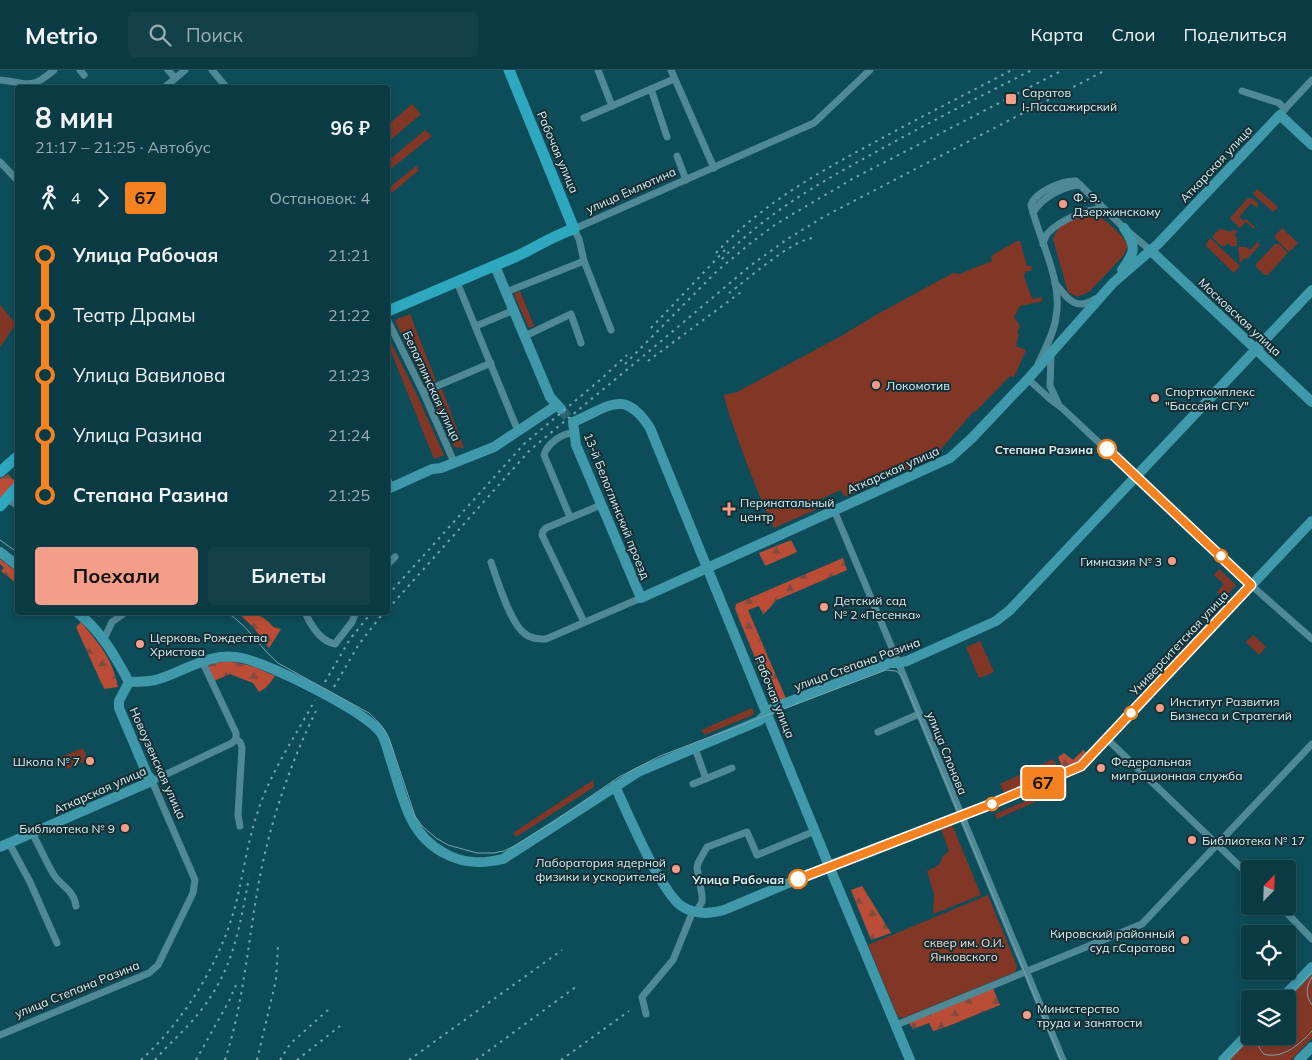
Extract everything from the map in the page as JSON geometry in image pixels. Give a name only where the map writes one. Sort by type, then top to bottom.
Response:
[{"type":"main road","name":"Рабочая улица","points":[[508,70],[574,228]]},
{"type":"main road","points":[[1282,112],[1312,145]]},
{"type":"main road","name":"Аткарская улица","points":[[642,598],[950,458],[972,438],[1052,354],[1113,283],[1158,244],[1282,112]]},
{"type":"main road","name":"улица Емлютина","points":[[390,310],[495,266],[574,228]]},
{"type":"main road","name":"Аткарская улица","points":[[1113,283],[1130,259],[1134,249],[1131,238],[1124,228]]},
{"type":"main road","name":"Московская улица","points":[[1150,250],[1312,402]]},
{"type":"main road","points":[[390,486],[494,447],[560,407],[550,397],[495,266]]},
{"type":"main road","name":"улица Степана Разина","points":[[202,661],[217,657],[240,657],[273,669],[309,686],[359,714],[381,734],[410,819],[426,841],[442,852],[461,860],[486,863],[503,859],[638,772],[759,721],[773,708],[890,663],[907,661],[1003,617],[1312,290]]},
{"type":"main road","name":"Рабочая улица","points":[[571,420],[617,403],[625,404],[644,419],[657,445],[910,1060]]},
{"type":"main road","name":"13-й Белоглинский проезд","points":[[571,420],[576,445],[642,598]]},
{"type":"main road","points":[[0,472],[15,459]]},
{"type":"main road","points":[[3,502],[15,489]]},
{"type":"main road","name":"Университетская улица","points":[[694,912],[714,913],[724,910],[829,866],[961,816],[1081,766],[1312,521]]},
{"type":"main road","points":[[0,552],[15,564]]},
{"type":"main road","points":[[82,615],[92,624],[104,639],[130,682],[160,679],[202,661]]},
{"type":"main road","name":"Новоузенская улица","points":[[130,682],[119,701],[119,708],[147,774],[152,781]]},
{"type":"main road","name":"Аткарская улица","points":[[4,845],[152,781]]},
{"type":"main road","points":[[615,786],[661,880],[677,903],[694,912]]},
{"type":"main road","points":[[1290,990],[1312,967]]},
{"type":"main road","points":[[1223,1060],[1241,1041]]},
{"type":"main road","points":[[1300,1060],[1312,1047]]},
{"type":"street","points":[[0,80],[28,85],[34,84],[54,70]]},
{"type":"street","points":[[168,70],[175,78]]},
{"type":"street","points":[[167,85],[185,70]]},
{"type":"street","points":[[212,70],[224,85]]},
{"type":"street","points":[[598,70],[612,106]]},
{"type":"street","points":[[671,70],[714,168]]},
{"type":"street","name":"улица Емлютина","points":[[574,228],[814,123],[870,70]]},
{"type":"street","points":[[584,118],[674,79]]},
{"type":"street","name":"Аткарская улица","points":[[1282,112],[1312,80]]},
{"type":"street","points":[[651,89],[667,137]]},
{"type":"street","points":[[1242,91],[1279,103],[1282,112]]},
{"type":"street","points":[[677,156],[686,180]]},
{"type":"street","points":[[0,162],[15,178]]},
{"type":"street","points":[[1150,250],[1124,228],[1076,181],[1068,180],[1036,196],[1030,205],[1055,283],[1057,316],[1032,375],[1060,406],[1251,585],[1312,639]]},
{"type":"street","points":[[1043,245],[1046,235],[1070,218],[1088,210],[1104,209]]},
{"type":"street","name":"Рабочая улица","points":[[574,228],[579,239],[584,261],[611,330]]},
{"type":"street","points":[[506,292],[584,261]]},
{"type":"street","points":[[457,282],[518,431]]},
{"type":"street","points":[[1055,283],[1072,302],[1080,305],[1088,304],[1102,295]]},
{"type":"street","points":[[476,326],[514,310]]},
{"type":"street","points":[[525,336],[571,314],[581,343]]},
{"type":"street","name":"Белоглинская улица","points":[[390,325],[423,392],[454,462]]},
{"type":"street","points":[[1052,354],[1050,386],[1060,406]]},
{"type":"street","points":[[423,392],[490,363]]},
{"type":"street","points":[[570,518],[544,455],[549,445],[567,433],[573,433]]},
{"type":"street","points":[[584,622],[542,535],[543,531],[601,505]]},
{"type":"street","name":"улица Слонова","points":[[834,510],[1063,1060]]},
{"type":"street","points":[[390,562],[395,557]]},
{"type":"street","name":"Аткарская улица","points":[[492,562],[497,581],[516,626],[526,635],[535,639],[546,639],[642,598]]},
{"type":"street","points":[[104,639],[112,622],[122,615]]},
{"type":"street","points":[[307,615],[314,630],[330,643],[335,644],[352,622],[355,615]]},
{"type":"street","points":[[202,661],[236,733],[236,740],[240,742],[242,747],[238,815],[240,826]]},
{"type":"street","points":[[878,732],[919,714]]},
{"type":"street","points":[[1107,739],[1241,867]]},
{"type":"street","name":"Аткарская улица","points":[[152,781],[236,740]]},
{"type":"street","points":[[896,1025],[1026,970],[1142,924],[1312,744]]},
{"type":"street","points":[[695,748],[706,779]]},
{"type":"street","points":[[693,784],[732,768]]},
{"type":"street","name":"Новоузенская улица","points":[[152,781],[195,880]]},
{"type":"street","points":[[646,1014],[642,997],[673,960],[694,912],[702,902],[697,868],[708,847],[747,832],[757,855],[815,831]]},
{"type":"street","points":[[32,833],[55,877],[66,886],[76,901],[76,906]]},
{"type":"street","points":[[4,845],[30,882],[57,943]]},
{"type":"street","name":"улица Степана Разина","points":[[0,1034],[149,973],[158,965],[174,933],[193,893],[195,880]]},
{"type":"street","points":[[1289,915],[1312,939]]},
{"type":"green space","points":[[412,104],[421,114],[390,140],[390,123]]},
{"type":"green space","points":[[425,130],[432,136],[390,169],[390,159]]},
{"type":"green space","points":[[416,166],[419,170],[393,192],[390,191],[390,187]]},
{"type":"green space","points":[[1257,189],[1278,207],[1273,212],[1253,194]]},
{"type":"green space","points":[[1248,198],[1258,203],[1257,208],[1251,203],[1239,217],[1244,221],[1246,219],[1255,227],[1254,229],[1246,222],[1240,228],[1230,218]]},
{"type":"green space","points":[[1090,213],[1100,217],[1112,226],[1128,246],[1123,256],[1089,292],[1077,297],[1068,292],[1053,239],[1062,225],[1079,216]]},
{"type":"green space","points":[[1282,228],[1298,243],[1289,252],[1274,237]]},
{"type":"green space","points":[[1219,229],[1230,232],[1233,230],[1238,231],[1234,235],[1237,238],[1237,246],[1231,246],[1228,243],[1225,246],[1220,245],[1212,237]]},
{"type":"green space","points":[[1210,238],[1240,266],[1234,273],[1206,246]]},
{"type":"green space","name":"Локомотив","points":[[1020,241],[1027,266],[1031,266],[1032,270],[1025,272],[1024,276],[1031,296],[1033,299],[1041,297],[1043,301],[1020,306],[1014,317],[1020,326],[1017,333],[1019,334],[1016,346],[1026,350],[1014,377],[1010,376],[974,411],[933,458],[845,497],[841,490],[814,502],[817,509],[774,528],[745,460],[724,395],[737,392],[953,273],[959,274],[992,261],[991,256]]},
{"type":"green space","points":[[1257,242],[1260,245],[1247,259],[1245,258],[1240,263],[1238,247],[1246,247],[1250,250]]},
{"type":"green space","points":[[1275,244],[1279,244],[1287,254],[1268,275],[1265,275],[1256,267],[1256,264]]},
{"type":"green space","points":[[520,291],[534,326],[529,328],[514,295]]},
{"type":"green space","points":[[0,305],[15,323],[15,325],[0,347]]},
{"type":"green space","points":[[410,314],[436,381],[425,386],[395,320]]},
{"type":"green space","points":[[390,343],[417,395],[444,455],[434,459],[390,349]]},
{"type":"green space","points":[[442,389],[464,448],[454,447],[431,394]]},
{"type":"green space","points":[[8,474],[13,480],[15,479],[15,482],[0,501],[0,479]]},
{"type":"green space","points":[[791,540],[797,552],[765,566],[759,553]]},
{"type":"green space","points":[[843,558],[847,570],[777,600],[763,615],[759,606],[748,610],[787,701],[774,704],[735,609],[736,604]]},
{"type":"green space","points":[[0,559],[15,570],[15,582],[1,571],[4,568],[0,564]]},
{"type":"green space","points":[[1219,569],[1236,585],[1224,598],[1217,592],[1224,584],[1214,575]]},
{"type":"green space","points":[[240,615],[259,616],[267,620],[273,627],[281,629],[269,648],[253,627]]},
{"type":"green space","points":[[81,622],[109,660],[118,687],[104,689],[76,627]]},
{"type":"green space","points":[[1253,635],[1266,647],[1259,655],[1246,642]]},
{"type":"green space","points":[[980,641],[994,672],[979,678],[966,647]]},
{"type":"green space","points":[[229,661],[252,666],[275,676],[267,687],[259,692],[253,683],[230,674],[214,681],[208,666],[209,664]]},
{"type":"green space","points":[[752,708],[753,715],[704,735],[702,730]]},
{"type":"green space","points":[[83,748],[88,760],[66,769],[61,757]]},
{"type":"green space","points":[[1083,750],[1087,753],[1077,763],[1063,769],[1058,757],[1064,753],[1073,760]]},
{"type":"green space","points":[[1053,759],[1059,769],[1004,793],[1000,784]]},
{"type":"green space","points":[[593,780],[594,787],[516,837],[513,833]]},
{"type":"green space","points":[[1033,798],[1035,802],[997,819],[995,814]]},
{"type":"green space","points":[[952,825],[981,895],[933,914],[934,894],[927,871],[939,865],[943,856],[949,851],[941,829]]},
{"type":"green space","points":[[862,886],[891,933],[871,940],[851,890]]},
{"type":"green space","name":"сквер им. О.И. Янковского","points":[[988,895],[1017,966],[1015,972],[903,1018],[898,1017],[868,945]]},
{"type":"green space","points":[[1312,974],[1312,1038],[1291,1060],[1228,1060],[1242,1045],[1296,1045],[1296,991]]},
{"type":"green space","points":[[993,988],[1000,1005],[933,1031],[929,1023],[913,1029],[909,1023]]},
{"type":"tunnel","points":[[561,409],[569,419]]},
{"type":"tram line","points":[[0,540],[15,551]]},
{"type":"tram line","points":[[97,615],[102,615]]},
{"type":"tram line","points":[[231,615],[241,623],[278,663],[373,716],[390,741],[415,816],[422,826],[448,845],[477,853],[504,851],[514,846],[619,777],[660,756],[886,670],[896,671],[902,676],[1061,1060]]},
{"type":"tram line","points":[[1295,990],[1312,972]]},
{"type":"tram line","points":[[1312,977],[1307,991],[1312,1005]]},
{"type":"tram line","points":[[1259,1045],[1264,1054],[1278,1055],[1297,1045],[1312,1031]]},
{"type":"tram line","points":[[1228,1060],[1242,1045]]},
{"type":"railway","points":[[716,253],[749,222],[805,182],[882,138],[1012,70]]},
{"type":"railway","points":[[722,259],[756,228],[813,188],[853,164],[1032,70]]},
{"type":"railway","points":[[625,364],[717,271],[776,224],[854,178],[1063,70]]},
{"type":"railway","points":[[390,607],[530,450],[750,266],[786,240],[825,216],[1106,70]]},
{"type":"railway","points":[[729,293],[783,252],[805,240],[814,238]]},
{"type":"railway","points":[[651,328],[725,250]]},
{"type":"railway","points":[[648,361],[741,292]]},
{"type":"railway","points":[[390,593],[524,444],[627,355]]},
{"type":"railway","points":[[325,682],[350,639],[370,615]]},
{"type":"railway","points":[[334,687],[359,644],[382,615]]},
{"type":"railway","points":[[141,1060],[173,1026],[201,986],[212,965],[231,921],[251,833],[263,796],[276,768],[315,700]]},
{"type":"railway","points":[[225,1060],[236,1020],[260,875],[272,827],[296,756],[316,711]]},
{"type":"railway","points":[[155,1060],[197,1016],[221,978],[234,947],[249,878]]},
{"type":"railway","points":[[257,1060],[276,980],[278,946]]},
{"type":"railway","points":[[409,1060],[562,950]]},
{"type":"railway","points":[[196,1060],[236,985]]},
{"type":"railway","points":[[476,1060],[577,986]]},
{"type":"railway","points":[[280,1060],[290,1044],[328,1010]]},
{"type":"railway","points":[[561,1060],[629,1011]]},
{"type":"railway","points":[[297,1060],[340,1026]]},
{"type":"bus line","name":"67","points":[[798,879],[989,805],[1081,766],[1251,585],[1107,449]]},
{"type":"place","name":"Саратов I-Пассажирский","points":[[1011,99]]},
{"type":"place","name":"Ф. Э. Дзержинскому","points":[[1063,204]]},
{"type":"place","name":"Локомотив","points":[[876,385]]},
{"type":"place","name":"Спорткомплекс \"Бассейн СГУ\"","points":[[1155,398]]},
{"type":"place","name":"Степана Разина","points":[[1107,449]]},
{"type":"place","name":"Перинатальный центр","points":[[729,509]]},
{"type":"place","name":"Гимназия № 3","points":[[1172,561]]},
{"type":"place","name":"Детский сад № 2 «Песенка»","points":[[824,607]]},
{"type":"place","name":"Церковь Рождества Христова","points":[[140,644]]},
{"type":"place","name":"Институт Развития Бизнеса и Стратегий","points":[[1160,708]]},
{"type":"place","name":"Школа № 7","points":[[90,761]]},
{"type":"place","name":"Федеральная миграционная служба","points":[[1101,768]]},
{"type":"place","name":"Библиотека № 9","points":[[125,828]]},
{"type":"place","name":"Библиотека № 17","points":[[1192,840]]},
{"type":"place","name":"Лаборатория ядерной физики и ускорителей","points":[[676,869]]},
{"type":"place","name":"Улица Рабочая","points":[[798,879]]},
{"type":"place","name":"Кировский районный суд г.Саратова","points":[[1185,940]]},
{"type":"place","name":"Министерство труда и занятости","points":[[1027,1015]]}]
